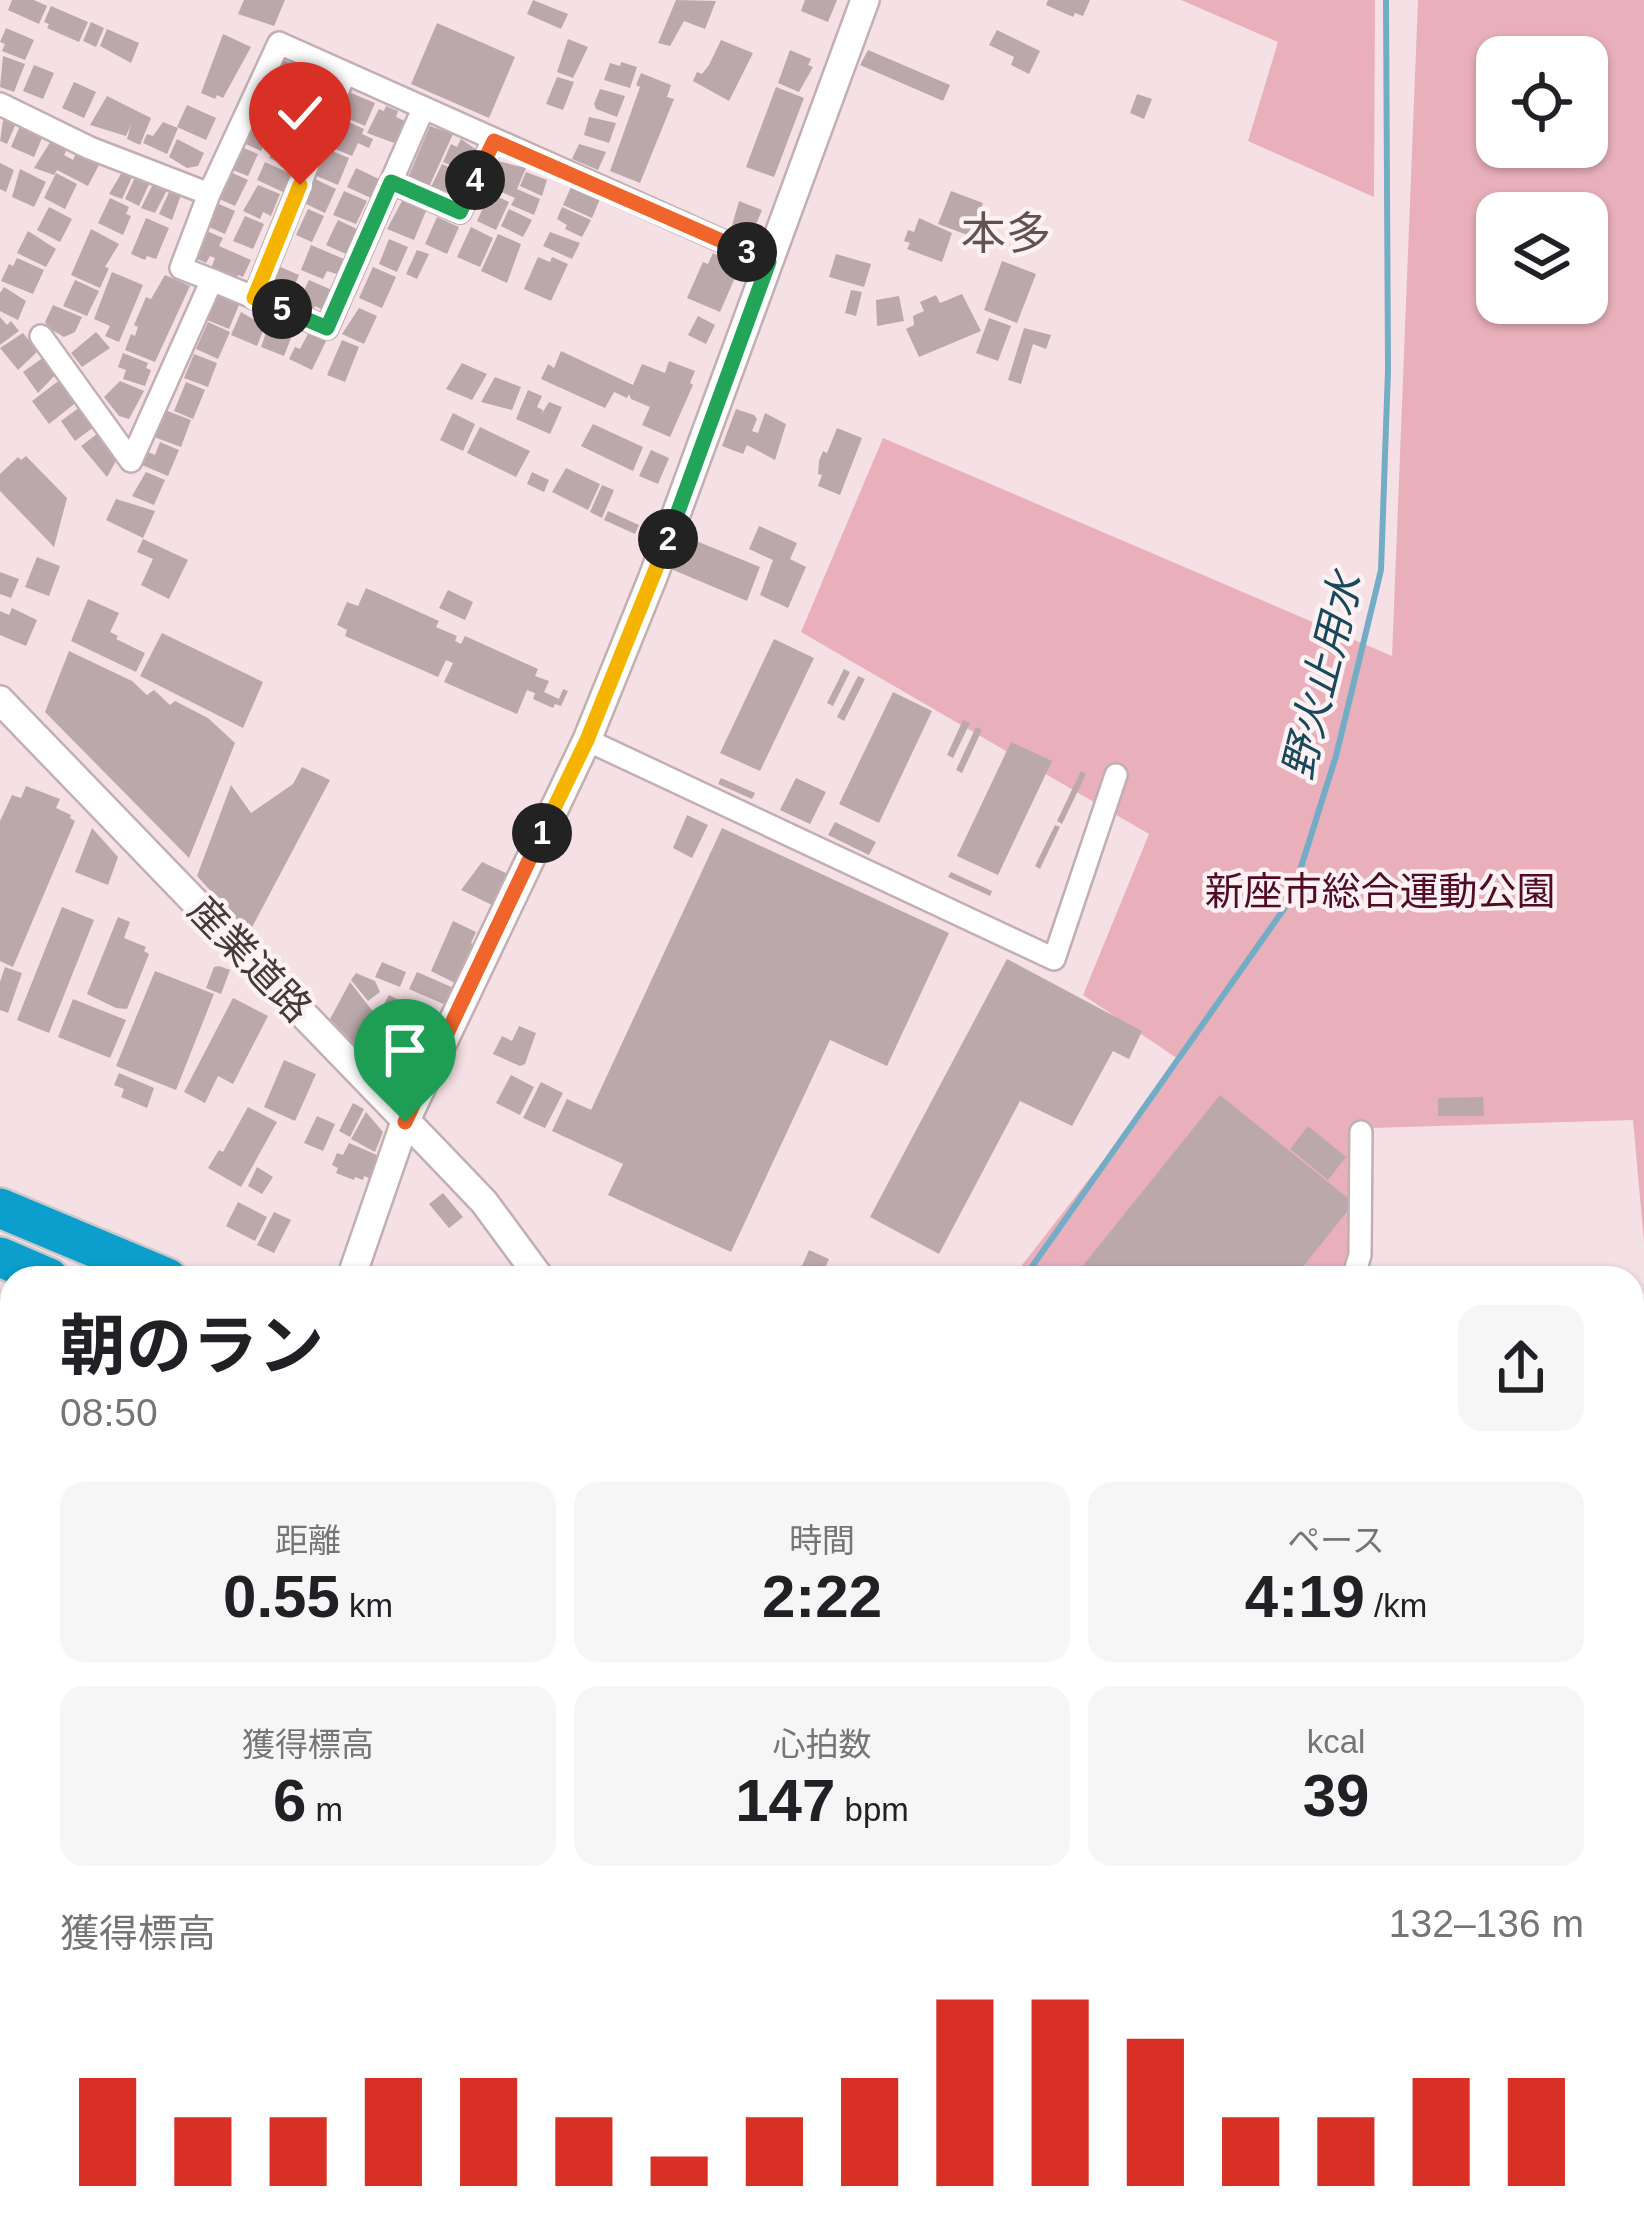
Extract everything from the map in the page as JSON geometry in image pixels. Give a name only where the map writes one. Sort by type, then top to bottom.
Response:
[{"type":"highway","points":[[0,1208],[138,1266]]},
{"type":"street","points":[[355,1266],[405,1122],[587,740],[661,556],[865,0]]},
{"type":"street","points":[[423,109],[327,328],[181,268],[209,194],[279,43],[769,262]]},
{"type":"street","points":[[254,298],[345,74]]},
{"type":"street","points":[[0,104],[90,148],[209,194]]},
{"type":"street","points":[[391,182],[460,212],[494,141]]},
{"type":"street","points":[[41,336],[131,461],[212,280]]},
{"type":"street","name":"産業道路","points":[[0,700],[484,1202],[531,1266]]},
{"type":"street","points":[[587,740],[1054,959],[1116,775]]},
{"type":"street","points":[[1357,1266],[1361,1132]]},
{"type":"green space","points":[[1181,0],[1375,0],[1374,197],[1248,141],[1278,42]]},
{"type":"green space","name":"新座市総合運動公園","points":[[1418,0],[1644,0],[1644,1242],[1633,1120],[1372,1128],[1367,1266],[1021,1266],[1181,1061],[1083,995],[1149,834],[801,632],[883,438],[1392,656]]},
{"type":"building","points":[[12,0],[34,0],[47,6],[39,24],[8,10]]},
{"type":"building","points":[[244,0],[285,0],[274,26],[238,14]]},
{"type":"building","points":[[533,0],[568,14],[561,29],[527,14]]},
{"type":"building","points":[[676,0],[716,1],[705,29],[684,21],[670,46],[658,43]]},
{"type":"building","points":[[805,0],[837,0],[828,22],[801,11]]},
{"type":"building","points":[[1048,0],[1090,0],[1083,16],[1075,13],[1073,17],[1046,5]]},
{"type":"building","points":[[51,6],[88,22],[79,42],[47,28],[44,22]]},
{"type":"building","points":[[91,22],[104,28],[96,47],[83,41]]},
{"type":"building","points":[[437,23],[515,57],[489,118],[411,84]]},
{"type":"building","points":[[6,28],[34,40],[25,60],[2,51]]},
{"type":"building","points":[[107,29],[139,43],[131,63],[100,46]]},
{"type":"building","points":[[997,30],[1040,51],[1029,74],[1011,65],[1014,57],[989,45]]},
{"type":"building","points":[[223,34],[251,47],[223,98],[217,95],[215,99],[201,93]]},
{"type":"building","points":[[568,39],[588,47],[573,78],[557,72]]},
{"type":"building","points":[[721,40],[753,53],[729,101],[693,81],[709,65]]},
{"type":"building","points":[[790,50],[811,59],[808,65],[813,67],[799,92],[778,83]]},
{"type":"building","points":[[868,50],[950,85],[943,101],[860,65]]},
{"type":"building","points":[[3,56],[25,64],[14,92],[0,87]]},
{"type":"building","points":[[279,58],[299,67],[287,96],[268,88]]},
{"type":"building","points":[[621,62],[637,67],[630,88],[604,80],[610,63],[620,66]]},
{"type":"building","points":[[34,65],[54,73],[43,99],[23,91]]},
{"type":"building","points":[[641,73],[671,85],[667,97],[674,99],[640,183],[610,171]]},
{"type":"building","points":[[557,77],[574,82],[563,110],[546,104]]},
{"type":"building","points":[[301,78],[326,86],[328,92],[307,137],[282,126],[291,105],[287,103]]},
{"type":"building","points":[[74,82],[96,92],[84,118],[62,108]]},
{"type":"building","points":[[776,87],[804,98],[774,177],[746,167]]},
{"type":"building","points":[[600,89],[625,96],[617,117],[596,109]]},
{"type":"building","points":[[264,92],[284,101],[261,151],[237,140]]},
{"type":"building","points":[[351,93],[375,103],[365,126],[340,115]]},
{"type":"building","points":[[1137,94],[1152,99],[1144,119],[1130,113]]},
{"type":"building","points":[[107,96],[151,118],[140,145],[127,139],[131,125],[126,136],[90,125]]},
{"type":"building","points":[[187,105],[216,118],[206,140],[177,127]]},
{"type":"building","points":[[386,106],[407,122],[397,144],[367,133],[379,109],[384,111]]},
{"type":"building","points":[[4,114],[18,119],[7,144],[0,141]]},
{"type":"building","points":[[589,117],[616,123],[609,143],[584,135]]},
{"type":"building","points":[[22,121],[45,131],[34,157],[11,147]]},
{"type":"building","points":[[346,121],[373,139],[369,148],[358,143],[352,156],[328,146],[337,127],[343,130]]},
{"type":"building","points":[[163,122],[178,128],[167,154],[143,143]]},
{"type":"building","points":[[430,126],[453,134],[428,189],[407,180]]},
{"type":"building","points":[[283,129],[307,140],[294,169],[269,158]]},
{"type":"building","points":[[54,136],[70,144],[64,155],[73,160],[77,151],[100,163],[88,186],[57,170],[54,175],[34,168]]},
{"type":"building","points":[[177,139],[204,153],[198,166],[187,168],[169,157]]},
{"type":"building","points":[[461,139],[477,150],[467,172],[443,162],[451,144],[457,147]]},
{"type":"building","points":[[235,144],[258,154],[248,176],[225,167]]},
{"type":"building","points":[[579,144],[606,152],[598,170],[572,159]]},
{"type":"building","points":[[327,149],[349,158],[338,185],[312,174]]},
{"type":"building","points":[[493,160],[526,168],[517,189],[540,199],[534,215],[511,205],[515,198],[483,184]]},
{"type":"building","points":[[265,162],[291,174],[283,192],[257,180]]},
{"type":"building","points":[[0,163],[14,170],[6,192],[0,189]]},
{"type":"building","points":[[442,164],[464,174],[452,197],[431,187]]},
{"type":"building","points":[[356,168],[381,180],[373,199],[347,187]]},
{"type":"building","points":[[20,169],[46,182],[34,207],[12,197]]},
{"type":"building","points":[[124,169],[134,173],[122,199],[109,194]]},
{"type":"building","points":[[228,171],[248,180],[235,206],[215,197]]},
{"type":"building","points":[[526,172],[547,180],[542,196],[520,186]]},
{"type":"building","points":[[56,173],[77,184],[65,209],[44,198]]},
{"type":"building","points":[[137,173],[151,180],[139,206],[125,199]]},
{"type":"building","points":[[315,179],[336,189],[325,213],[304,203]]},
{"type":"building","points":[[154,182],[168,188],[155,213],[141,208]]},
{"type":"building","points":[[258,185],[280,194],[271,216],[263,212],[260,219],[243,211]]},
{"type":"building","points":[[571,187],[600,199],[592,218],[563,205]]},
{"type":"building","points":[[170,190],[181,195],[172,220],[159,214]]},
{"type":"building","points":[[344,191],[367,201],[356,224],[333,215]]},
{"type":"building","points":[[951,191],[983,203],[970,236],[938,224]]},
{"type":"building","points":[[490,193],[509,202],[496,230],[477,221]]},
{"type":"building","points":[[110,198],[129,207],[126,214],[131,216],[123,235],[98,223]]},
{"type":"building","points":[[402,201],[426,211],[414,240],[387,229]]},
{"type":"building","points":[[739,201],[762,210],[751,237],[731,229]]},
{"type":"building","points":[[219,204],[235,211],[225,234],[200,223],[205,211],[214,215]]},
{"type":"building","points":[[49,207],[72,219],[60,242],[37,230]]},
{"type":"building","points":[[562,207],[591,220],[582,237],[557,219]]},
{"type":"building","points":[[308,209],[324,216],[312,242],[296,235]]},
{"type":"building","points":[[509,209],[532,220],[523,237],[501,226]]},
{"type":"building","points":[[245,216],[264,224],[253,249],[233,241]]},
{"type":"building","points":[[437,217],[459,227],[447,254],[425,244]]},
{"type":"building","points":[[146,218],[169,228],[156,259],[131,254]]},
{"type":"building","points":[[919,218],[952,233],[942,262],[907,249],[908,230],[914,232]]},
{"type":"building","points":[[338,220],[357,229],[346,254],[326,245]]},
{"type":"building","points":[[471,227],[493,238],[480,267],[457,257]]},
{"type":"building","points":[[91,229],[119,244],[105,267],[109,268],[100,288],[71,275]]},
{"type":"building","points":[[202,229],[223,238],[219,246],[251,260],[243,277],[238,275],[236,280],[211,268],[215,258],[210,256],[206,263],[191,256]]},
{"type":"building","points":[[28,231],[56,249],[46,267],[17,253]]},
{"type":"building","points":[[550,232],[580,243],[572,259],[543,246]]},
{"type":"building","points":[[498,234],[521,244],[507,283],[481,271]]},
{"type":"building","points":[[389,239],[408,247],[397,272],[379,264]]},
{"type":"building","points":[[311,245],[344,259],[337,274],[327,271],[323,279],[301,270]]},
{"type":"building","points":[[417,250],[429,254],[417,279],[406,274]]},
{"type":"building","points":[[713,253],[740,266],[720,312],[687,298],[703,262],[708,264]]},
{"type":"building","points":[[836,254],[871,264],[864,287],[829,277]]},
{"type":"building","points":[[538,257],[568,264],[551,301],[524,289]]},
{"type":"building","points":[[17,258],[44,270],[33,294],[1,281]]},
{"type":"building","points":[[1002,261],[1036,274],[1017,323],[984,310]]},
{"type":"building","points":[[278,266],[299,275],[289,299],[267,290]]},
{"type":"building","points":[[373,267],[396,277],[382,308],[359,298]]},
{"type":"building","points":[[112,272],[143,285],[119,342],[105,336],[110,326],[94,319]]},
{"type":"building","points":[[165,275],[190,286],[155,362],[125,350],[131,334],[135,336],[138,327],[134,325],[146,297],[151,299]]},
{"type":"building","points":[[75,280],[99,291],[87,316],[63,306]]},
{"type":"building","points":[[309,280],[332,290],[323,310],[315,306],[312,312],[297,305]]},
{"type":"building","points":[[4,287],[26,301],[18,320],[0,311]]},
{"type":"building","points":[[851,290],[862,292],[856,316],[845,313]]},
{"type":"building","points":[[219,291],[241,300],[229,329],[207,320]]},
{"type":"building","points":[[962,294],[981,331],[919,357],[906,329],[914,325],[913,316],[924,311],[920,302],[936,295],[940,303]]},
{"type":"building","points":[[899,296],[904,321],[877,326],[876,300]]},
{"type":"building","points":[[53,305],[82,317],[75,332],[64,337],[49,328],[45,322]]},
{"type":"building","points":[[359,308],[377,316],[364,344],[342,334]]},
{"type":"building","points":[[241,312],[265,326],[257,346],[231,335]]},
{"type":"building","points":[[698,316],[715,325],[706,344],[688,335]]},
{"type":"building","points":[[0,317],[19,331],[0,345]]},
{"type":"building","points":[[989,318],[1011,326],[998,361],[976,353]]},
{"type":"building","points":[[208,322],[230,332],[218,359],[196,349]]},
{"type":"building","points":[[268,327],[293,333],[284,356],[261,347]]},
{"type":"building","points":[[1024,328],[1051,335],[1046,349],[1033,344],[1021,384],[1008,380]]},
{"type":"building","points":[[310,330],[327,339],[312,370],[289,359]]},
{"type":"building","points":[[96,332],[110,348],[82,367],[71,353]]},
{"type":"building","points":[[23,333],[38,351],[18,370],[0,348]]},
{"type":"building","points":[[342,340],[359,347],[345,382],[327,375]]},
{"type":"building","points":[[561,351],[633,385],[642,364],[665,373],[669,361],[695,371],[670,437],[642,425],[650,407],[629,394],[627,398],[614,392],[605,408],[541,379],[548,364],[554,368]]},
{"type":"building","points":[[123,353],[148,363],[146,368],[151,370],[145,386],[123,379],[126,370],[118,367]]},
{"type":"building","points":[[194,354],[217,363],[208,387],[184,378]]},
{"type":"building","points":[[44,357],[56,374],[38,393],[23,372]]},
{"type":"building","points":[[462,363],[487,374],[472,400],[446,389]]},
{"type":"building","points":[[495,377],[521,387],[512,410],[481,402]]},
{"type":"building","points":[[61,379],[78,401],[49,424],[32,401]]},
{"type":"building","points":[[120,381],[144,391],[129,419],[119,416],[104,397]]},
{"type":"building","points":[[186,382],[205,390],[193,419],[174,411]]},
{"type":"building","points":[[528,390],[542,396],[537,407],[543,410],[541,415],[549,402],[562,407],[550,434],[516,419]]},
{"type":"building","points":[[84,404],[98,424],[75,441],[61,421]]},
{"type":"building","points":[[736,409],[754,415],[752,431],[758,433],[765,413],[786,424],[775,460],[747,445],[743,454],[722,446]]},
{"type":"building","points":[[165,410],[191,420],[181,447],[154,437]]},
{"type":"building","points":[[453,413],[475,424],[463,451],[440,440]]},
{"type":"building","points":[[593,424],[643,447],[633,471],[581,446]]},
{"type":"building","points":[[480,427],[530,451],[516,477],[467,453]]},
{"type":"building","points":[[837,428],[862,438],[840,495],[818,486],[819,461]]},
{"type":"building","points":[[101,431],[115,449],[111,452],[116,461],[107,477],[81,446]]},
{"type":"building","points":[[160,442],[179,450],[168,476],[142,465],[148,452],[155,455]]},
{"type":"building","points":[[651,450],[669,458],[658,484],[639,476]]},
{"type":"building","points":[[26,456],[67,498],[54,547],[0,491],[0,474],[18,457]]},
{"type":"building","points":[[566,468],[600,484],[588,510],[552,492]]},
{"type":"building","points":[[146,472],[165,480],[154,505],[132,496]]},
{"type":"building","points":[[532,472],[549,480],[544,492],[527,484]]},
{"type":"building","points":[[602,485],[614,490],[602,518],[590,512]]},
{"type":"building","points":[[116,499],[155,511],[143,538],[106,520]]},
{"type":"building","points":[[608,511],[639,525],[635,534],[604,520]]},
{"type":"building","points":[[759,526],[797,543],[790,559],[806,567],[788,608],[760,595],[773,560],[749,549]]},
{"type":"building","points":[[684,536],[760,567],[747,601],[671,569]]},
{"type":"building","points":[[143,539],[188,560],[169,599],[141,585],[153,559],[137,552]]},
{"type":"building","points":[[37,557],[60,566],[49,596],[25,587]]},
{"type":"building","points":[[0,572],[19,579],[11,598],[0,594]]},
{"type":"building","points":[[366,588],[439,621],[436,627],[457,636],[455,641],[461,644],[465,636],[538,669],[535,676],[549,681],[544,692],[559,699],[563,689],[568,691],[561,706],[553,708],[533,699],[535,693],[527,690],[517,714],[444,682],[453,663],[446,660],[438,677],[345,636],[347,630],[337,625],[347,602],[358,606]]},
{"type":"building","points":[[448,590],[473,602],[465,620],[439,608]]},
{"type":"building","points":[[88,599],[119,613],[110,632],[145,653],[136,672],[71,641]]},
{"type":"building","points":[[12,608],[37,620],[26,646],[0,635],[0,611],[9,615]]},
{"type":"building","points":[[162,633],[263,682],[243,728],[140,676]]},
{"type":"building","points":[[774,639],[814,658],[760,771],[720,753]]},
{"type":"building","points":[[69,651],[132,681],[147,695],[154,690],[170,705],[175,701],[208,718],[235,743],[189,858],[45,712]]},
{"type":"building","points":[[844,669],[850,672],[833,706],[827,703]]},
{"type":"building","points":[[858,676],[865,679],[844,721],[837,717]]},
{"type":"building","points":[[893,692],[932,711],[879,823],[839,804]]},
{"type":"building","points":[[963,720],[970,723],[953,758],[947,755]]},
{"type":"building","points":[[976,727],[982,730],[962,773],[956,770]]},
{"type":"building","points":[[1011,742],[1052,761],[998,875],[957,856]]},
{"type":"building","points":[[302,767],[330,780],[249,933],[197,876],[231,785],[251,813],[293,784]]},
{"type":"building","points":[[1081,771],[1086,774],[1062,824],[1057,821]]},
{"type":"building","points":[[721,778],[755,793],[752,799],[718,784]]},
{"type":"building","points":[[796,778],[826,792],[810,824],[780,810]]},
{"type":"building","points":[[26,786],[60,799],[56,808],[75,821],[13,967],[0,961],[0,821],[12,795],[21,798]]},
{"type":"building","points":[[687,815],[708,825],[692,858],[673,848]]},
{"type":"building","points":[[835,822],[876,842],[869,855],[828,835]]},
{"type":"building","points":[[1055,825],[1060,827],[1040,869],[1035,866]]},
{"type":"building","points":[[92,828],[118,857],[108,885],[75,872]]},
{"type":"building","points":[[722,828],[949,933],[887,1066],[830,1040],[731,1252],[608,1195],[623,1164],[552,1131],[567,1099],[591,1110]]},
{"type":"building","points":[[482,862],[508,874],[492,905],[461,890]]},
{"type":"building","points":[[951,872],[992,891],[990,896],[948,877]]},
{"type":"building","points":[[62,907],[94,920],[49,1033],[17,1020]]},
{"type":"building","points":[[118,917],[130,922],[124,938],[146,947],[149,954],[127,1009],[87,994]]},
{"type":"building","points":[[453,921],[476,932],[471,943],[476,946],[457,984],[431,971]]},
{"type":"building","points":[[1007,959],[1142,1031],[1129,1059],[1113,1051],[1072,1126],[1020,1101],[939,1254],[870,1217]]},
{"type":"building","points":[[382,962],[406,972],[400,987],[375,977]]},
{"type":"building","points":[[5,967],[22,973],[8,1013],[0,1010]]},
{"type":"building","points":[[214,967],[230,970],[221,994],[206,988]]},
{"type":"building","points":[[155,971],[214,994],[176,1090],[116,1066]]},
{"type":"building","points":[[417,972],[456,989],[448,1006],[409,989]]},
{"type":"building","points":[[356,973],[375,981],[380,992],[368,1001],[351,980]]},
{"type":"building","points":[[350,982],[389,1032],[383,1044],[414,1077],[399,1090],[330,1019]]},
{"type":"building","points":[[389,995],[399,1000],[388,1022],[377,1016]]},
{"type":"building","points":[[233,998],[268,1016],[233,1084],[218,1076],[205,1103],[184,1092]]},
{"type":"building","points":[[73,999],[126,1020],[110,1058],[58,1037]]},
{"type":"building","points":[[519,1026],[536,1033],[525,1064],[520,1066],[493,1054],[502,1036],[512,1041]]},
{"type":"building","points":[[284,1060],[316,1074],[295,1121],[264,1107]]},
{"type":"building","points":[[119,1073],[154,1088],[147,1108],[121,1097],[124,1089],[114,1085]]},
{"type":"building","points":[[511,1075],[534,1087],[520,1115],[496,1103]]},
{"type":"building","points":[[541,1082],[563,1093],[545,1128],[523,1118]]},
{"type":"building","points":[[1220,1095],[1354,1203],[1304,1266],[1083,1266]]},
{"type":"building","points":[[1483,1097],[1484,1116],[1438,1116],[1438,1098]]},
{"type":"building","points":[[353,1103],[364,1109],[350,1137],[339,1131]]},
{"type":"building","points":[[248,1107],[277,1122],[241,1187],[208,1168],[219,1150],[223,1152]]},
{"type":"building","points":[[366,1112],[383,1132],[375,1152],[351,1139]]},
{"type":"building","points":[[317,1116],[335,1124],[323,1151],[304,1143]]},
{"type":"building","points":[[1308,1126],[1346,1157],[1328,1180],[1290,1149]]},
{"type":"building","points":[[349,1143],[377,1155],[371,1179],[354,1180],[336,1173],[338,1168],[332,1165],[337,1153],[343,1155]]},
{"type":"building","points":[[257,1167],[273,1177],[262,1194],[248,1186]]},
{"type":"building","points":[[443,1193],[463,1217],[449,1228],[429,1204]]},
{"type":"building","points":[[238,1202],[267,1217],[255,1241],[226,1226]]},
{"type":"building","points":[[274,1212],[291,1220],[274,1253],[257,1245]]},
{"type":"building","points":[[809,1250],[829,1259],[826,1266],[802,1266]]},
{"type":"waterway","name":"野火止用水","points":[[1032,1266],[1291,899],[1336,756],[1381,570],[1388,370],[1386,0]]},
{"type":"district","name":"本多","points":[[1006,233]]},
{"type":"route","points":[[300,185],[254,298],[327,328],[391,182],[460,212],[494,141],[769,262],[653,577],[587,740],[405,1122]]}]
